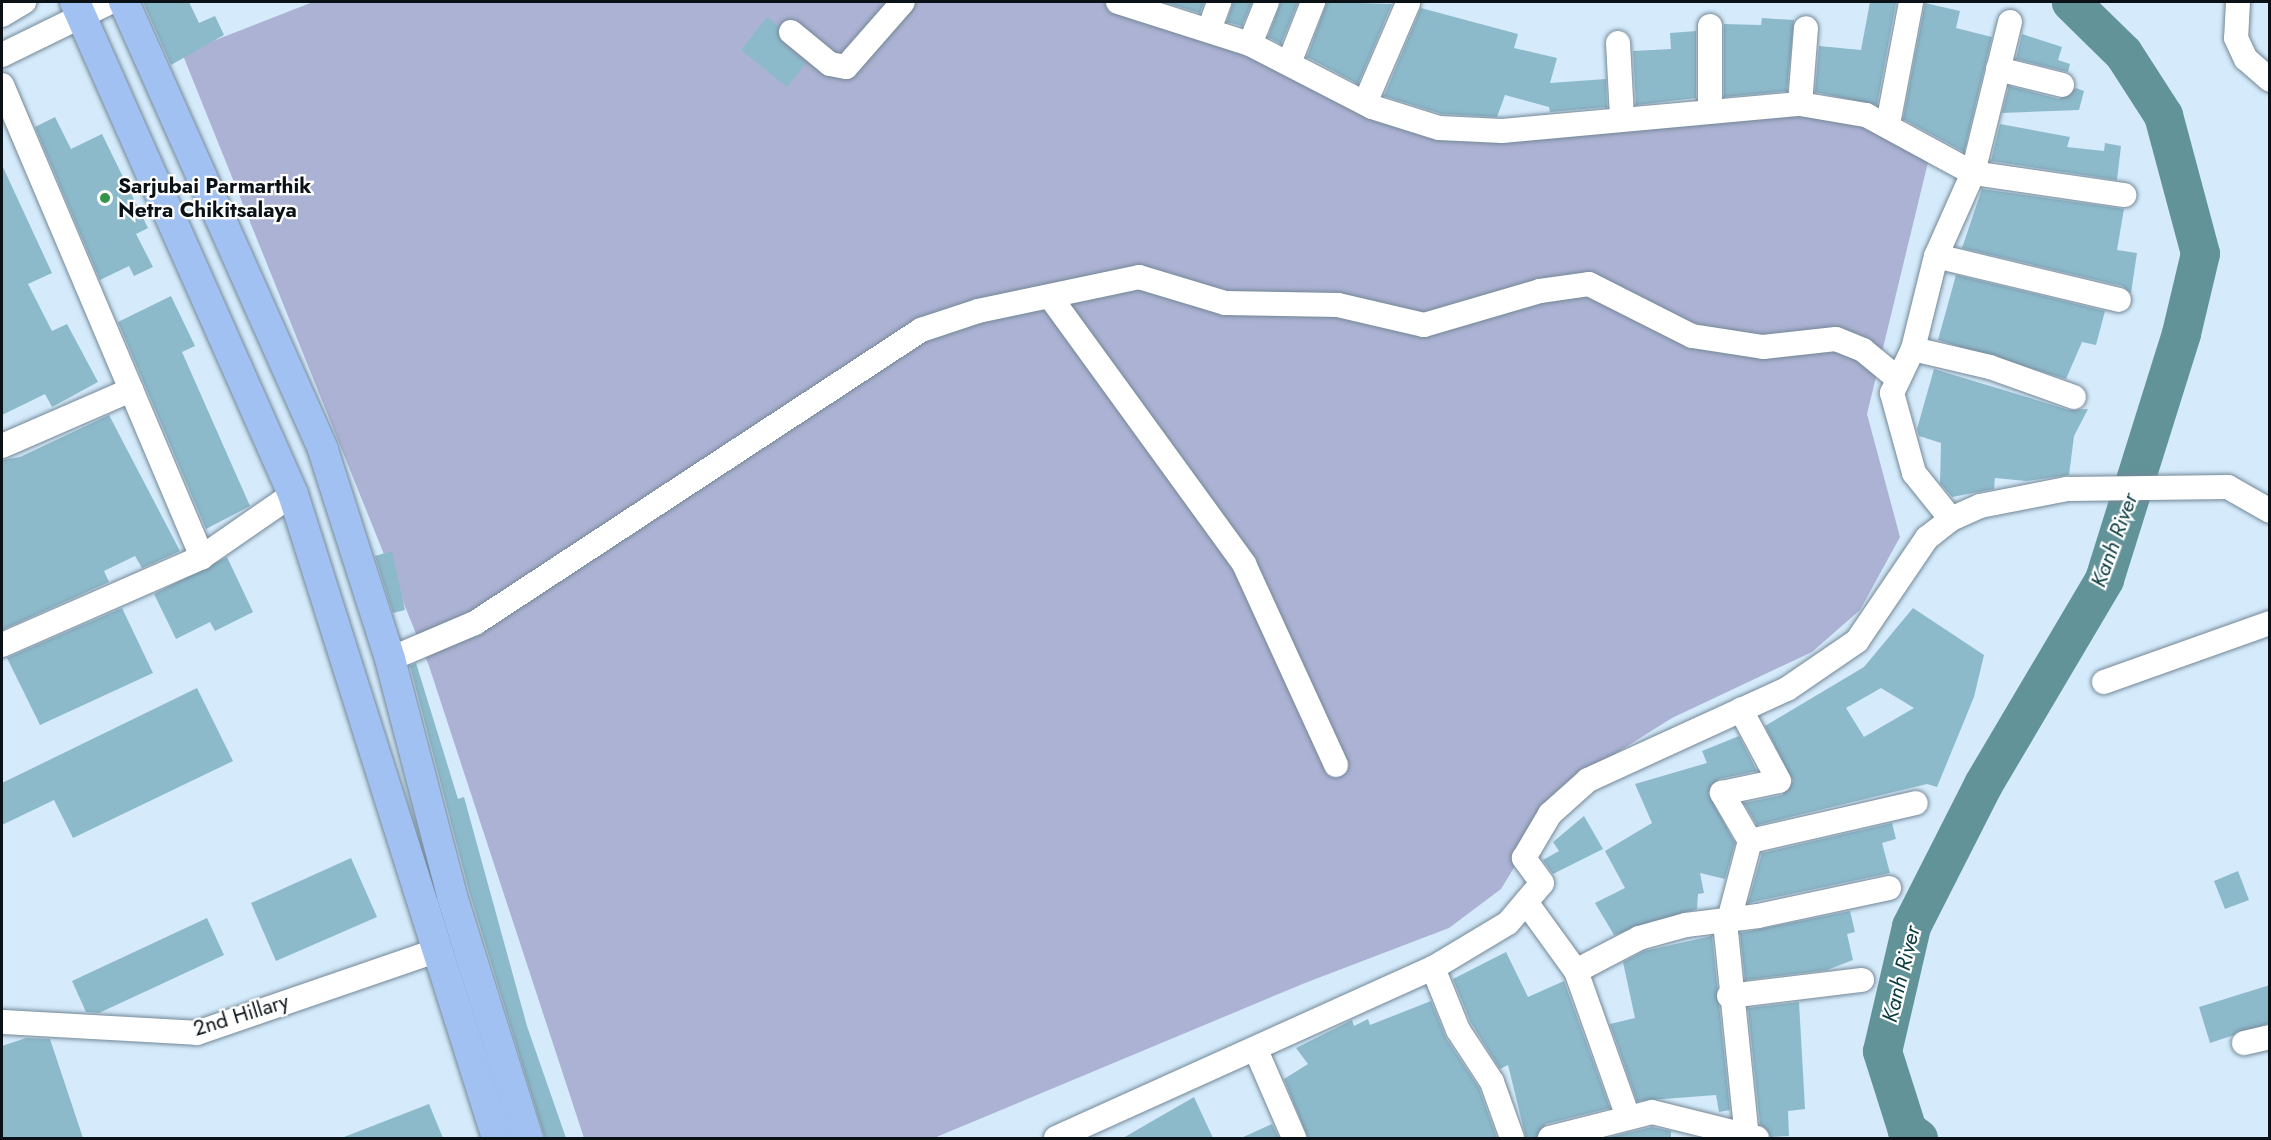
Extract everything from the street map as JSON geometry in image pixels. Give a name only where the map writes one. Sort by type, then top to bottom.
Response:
[{"type":"main road","points":[[124,2],[323,450],[390,659],[452,896],[528,1138]]},
{"type":"main road","points":[[78,9],[293,494],[497,1138]]},
{"type":"street","points":[[2,15],[24,2]]},
{"type":"street","points":[[2,54],[78,9],[110,2]]},
{"type":"street","points":[[791,32],[830,64],[846,67],[903,2]]},
{"type":"street","points":[[1209,30],[1220,2]]},
{"type":"street","points":[[1250,44],[1267,2]]},
{"type":"street","points":[[1289,63],[1313,2]]},
{"type":"street","points":[[1888,124],[1911,2]]},
{"type":"street","points":[[2238,2],[2236,39],[2246,59],[2270,80]]},
{"type":"street","points":[[1125,3],[1250,44],[1365,103],[1438,128],[1482,131],[1710,109],[1800,104],[1866,115],[1888,124],[1973,173],[2124,195]]},
{"type":"street","points":[[1365,103],[1408,3]]},
{"type":"street","points":[[1951,519],[1914,473],[1892,393],[1912,349],[1936,256],[1973,173],[2010,22]]},
{"type":"street","points":[[1710,26],[1710,109]]},
{"type":"street","points":[[1800,104],[1806,28]]},
{"type":"street","points":[[1618,43],[1622,118]]},
{"type":"street","points":[[1998,69],[2062,85]]},
{"type":"street","points":[[2,85],[202,557]]},
{"type":"street","points":[[1936,256],[2119,300]]},
{"type":"street","points":[[390,659],[476,623],[883,351],[942,321],[1149,277],[1225,303],[1338,305],[1424,326],[1540,291],[1588,284],[1692,336],[1763,347],[1836,339],[1863,350],[1897,378]]},
{"type":"street","points":[[1051,298],[1244,564],[1336,765]]},
{"type":"street","points":[[1912,349],[1990,367],[2074,397]]},
{"type":"street","points":[[2,446],[131,390]]},
{"type":"street","points":[[1056,1138],[1256,1050],[1433,968],[1508,923],[1542,883],[1524,858],[1550,814],[1588,780],[1786,689],[1857,641],[1927,538],[1951,519],[1980,506],[2067,489],[2228,487],[2270,511]]},
{"type":"street","points":[[2,645],[202,557],[293,494]]},
{"type":"street","points":[[2104,682],[2270,623]]},
{"type":"street","points":[[1550,1138],[1652,1112],[1752,1138],[1729,996],[1728,919],[1750,841],[1722,793],[1779,781],[1741,710]]},
{"type":"street","points":[[1750,841],[1916,802]]},
{"type":"street","points":[[1576,971],[1639,938],[1686,925],[1758,916],[1889,888]]},
{"type":"street","points":[[1526,902],[1576,971],[1628,1117]]},
{"type":"street","name":"2nd Hillary","points":[[2,1022],[197,1034],[438,950]]},
{"type":"street","points":[[1433,968],[1458,1030],[1492,1082],[1512,1138]]},
{"type":"street","points":[[1729,996],[1862,980]]},
{"type":"street","points":[[2244,1043],[2270,1037]]},
{"type":"street","points":[[1256,1050],[1294,1138]]},
{"type":"shaded area","points":[[313,2],[1130,2],[1405,117],[1489,120],[1795,96],[1930,154],[1867,414],[1900,537],[1860,610],[1812,652],[1672,718],[1597,765],[1545,817],[1501,889],[1449,928],[1305,983],[934,1138],[584,1138],[429,666],[182,53]]},
{"type":"building","points":[[143,2],[189,2],[199,23],[215,16],[224,35],[171,65]]},
{"type":"building","points":[[1163,2],[1204,2],[1200,13]]},
{"type":"building","points":[[1233,2],[1252,2],[1242,26],[1227,22]]},
{"type":"building","points":[[1281,2],[1298,2],[1281,44],[1268,37]]},
{"type":"building","points":[[1327,2],[1392,4],[1358,84],[1307,57]]},
{"type":"building","points":[[1870,2],[1896,3],[1877,105],[1815,92],[1819,46],[1861,50]]},
{"type":"building","points":[[1925,3],[1960,11],[1956,28],[1992,37],[1964,152],[1903,119]]},
{"type":"building","points":[[1421,8],[1518,34],[1514,48],[1557,58],[1550,83],[1606,79],[1607,107],[1550,112],[1549,107],[1505,95],[1497,117],[1442,114],[1384,96]]},
{"type":"building","points":[[767,17],[779,26],[782,43],[806,63],[787,87],[741,50]]},
{"type":"building","points":[[1762,18],[1794,20],[1787,91],[1724,97],[1724,24],[1761,25]]},
{"type":"building","points":[[1696,31],[1696,98],[1636,105],[1633,51],[1671,49],[1670,33]]},
{"type":"building","points":[[2022,34],[2062,47],[2058,60],[2070,64],[2068,72],[2016,59]]},
{"type":"building","points":[[2009,86],[2059,99],[2076,88],[2084,91],[2079,110],[2002,113]]},
{"type":"building","points":[[55,117],[71,149],[102,134],[148,228],[136,234],[153,267],[134,276],[129,266],[100,280],[35,127]]},
{"type":"building","points":[[2000,124],[2070,137],[2067,147],[2104,151],[2105,143],[2121,146],[2117,180],[1991,161]]},
{"type":"building","points":[[2,165],[52,273],[28,284],[52,331],[67,324],[98,382],[52,407],[45,394],[2,415]]},
{"type":"building","points":[[1982,189],[2124,209],[2117,250],[2137,253],[2131,293],[2122,286],[1962,248]]},
{"type":"building","points":[[1956,275],[2105,311],[2096,345],[2082,342],[2066,379],[1938,340]]},
{"type":"building","points":[[171,296],[195,346],[182,352],[250,506],[206,529],[118,322]]},
{"type":"building","points":[[1934,369],[2069,410],[2088,409],[2074,436],[2069,475],[2026,481],[1995,478],[1994,489],[1952,497],[1940,483],[1941,443],[1919,436],[1917,429]]},
{"type":"building","points":[[109,415],[180,551],[142,568],[135,556],[104,571],[109,582],[2,630],[2,460],[20,457]]},
{"type":"building","points":[[392,551],[405,610],[393,613],[375,556]]},
{"type":"building","points":[[227,557],[253,612],[215,631],[210,622],[176,639],[154,594]]},
{"type":"building","points":[[122,608],[153,673],[40,725],[7,658]]},
{"type":"building","points":[[1913,608],[1984,655],[1974,697],[1937,787],[1927,784],[1757,825],[1744,803],[1782,795],[1793,781],[1765,726],[1864,667]],"holes":[[[1881,688],[1914,708],[1864,737],[1846,708]]]},
{"type":"building","points":[[416,663],[458,799],[464,797],[527,1026],[566,1138],[545,1138],[469,891],[410,666]]},
{"type":"building","points":[[197,688],[233,761],[73,838],[54,800],[2,825],[2,783]]},
{"type":"building","points":[[1739,736],[1757,771],[1719,779],[1708,793],[1735,843],[1725,879],[1700,873],[1704,893],[1698,894],[1697,909],[1614,935],[1595,903],[1625,888],[1605,851],[1652,823],[1635,784],[1707,763],[1702,751]]},
{"type":"building","points":[[1584,816],[1603,849],[1553,874],[1543,860],[1559,851],[1553,842]]},
{"type":"building","points":[[1892,823],[1896,839],[1882,843],[1890,873],[1748,903],[1762,853]]},
{"type":"building","points":[[351,858],[377,917],[276,961],[251,903]]},
{"type":"building","points":[[2238,871],[2249,900],[2225,909],[2214,881]]},
{"type":"building","points":[[1850,911],[1855,932],[1847,934],[1853,960],[1827,970],[1745,980],[1740,933]]},
{"type":"building","points":[[207,918],[224,955],[99,1013],[86,1012],[72,981]]},
{"type":"building","points":[[1712,936],[1730,1110],[1719,1112],[1716,1095],[1637,1101],[1610,1024],[1635,1018],[1623,962],[1644,951]]},
{"type":"building","points":[[1506,952],[1528,997],[1564,981],[1610,1108],[1546,1124],[1536,1138],[1526,1138],[1508,1065],[1500,1069],[1471,1023],[1453,979]]},
{"type":"building","points":[[2270,985],[2270,1023],[2210,1043],[2199,1007]]},
{"type":"building","points":[[1431,1001],[1446,1038],[1479,1088],[1497,1138],[1308,1138],[1284,1079],[1308,1064],[1296,1048],[1352,1020],[1354,1026],[1368,1019],[1370,1025]]},
{"type":"building","points":[[1799,1002],[1805,1109],[1788,1111],[1789,1136],[1771,1137],[1760,1124],[1748,1008]]},
{"type":"building","points":[[26,1038],[50,1039],[83,1138],[2,1138],[2,1046]]},
{"type":"building","points":[[1194,1097],[1213,1138],[1123,1138]]},
{"type":"building","points":[[429,1104],[443,1138],[344,1138],[344,1137]]},
{"type":"building","points":[[1272,1124],[1279,1138],[1241,1138]]},
{"type":"building","points":[[1652,1127],[1671,1131],[1671,1138],[1606,1138]]},
{"type":"waterway","name":"Kanh River","points":[[1918,1138],[1907,1130],[1882,1051],[1911,926],[1983,784],[2104,579],[2181,333],[2200,253],[2163,115],[2123,53],[2071,2]]},
{"type":"place","name":"Sarjubai Parmarthik Netra Chikitsalaya","points":[[105,198]]}]
